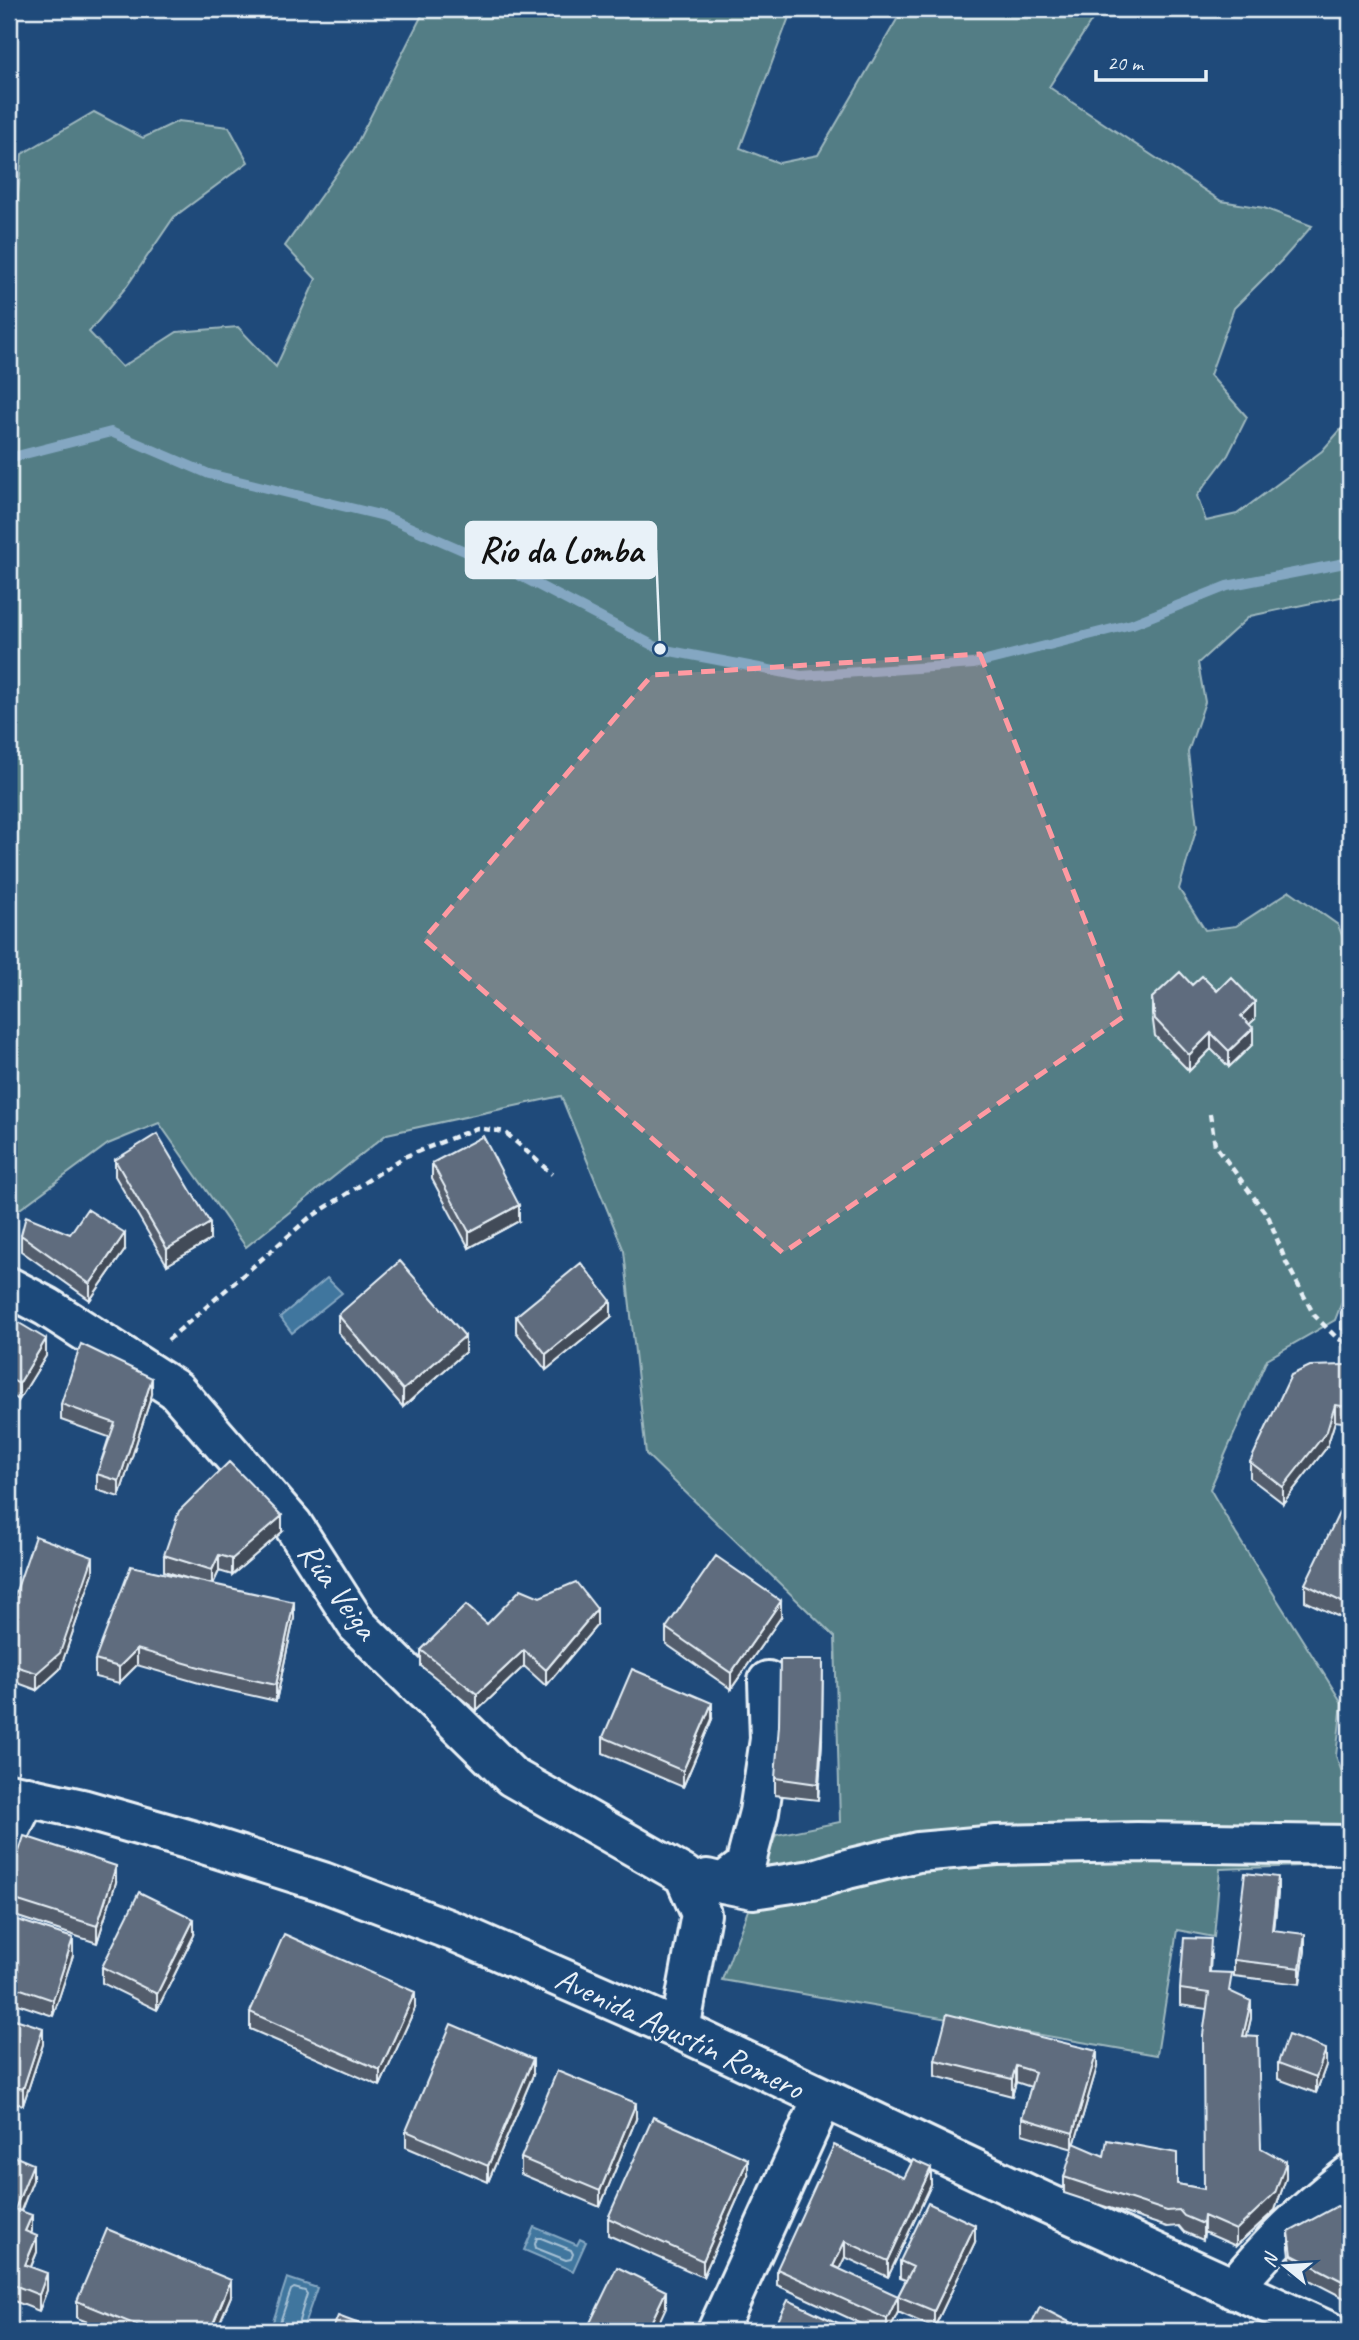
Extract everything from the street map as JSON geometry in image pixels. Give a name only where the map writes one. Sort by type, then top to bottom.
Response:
[{"type":"street","name":"Rúa Veiga","points":[[9,1287],[47,1307],[176,1390],[293,1525],[357,1625],[512,1777],[684,1875],[753,1889],[811,1880],[918,1852],[997,1844],[1137,1842],[1350,1845]]},
{"type":"street","points":[[723,1883],[745,1866],[759,1812],[770,1739],[768,1681]]},
{"type":"street","points":[[9,1832],[18,1794]]},
{"type":"street","name":"Avenida Agustín Romero","points":[[18,1794],[194,1841],[323,1882],[458,1933],[680,2030],[1328,2331]]},
{"type":"street","points":[[680,2030],[701,1914],[684,1875]]},
{"type":"street","points":[[717,2331],[823,2098]]},
{"type":"street","points":[[1233,2289],[1266,2248],[1313,2204],[1350,2175]]},
{"type":"path","points":[[1210,1114],[1215,1145],[1269,1218],[1285,1261],[1314,1315],[1338,1338],[1350,1345]]},
{"type":"path","points":[[138,1366],[308,1219],[404,1157],[477,1128],[505,1132],[552,1174]]},
{"type":"highlighted area","points":[[980,654],[1123,1017],[783,1253],[424,939],[652,675]]},
{"type":"green space","points":[[425,9],[792,9],[740,148],[779,163],[818,155],[903,9],[1099,9],[1049,87],[1221,201],[1264,208],[1312,226],[1234,308],[1210,375],[1247,417],[1228,455],[1197,496],[1206,521],[1237,514],[1322,451],[1350,419],[1350,595],[1250,616],[1198,663],[1205,702],[1188,752],[1197,827],[1179,889],[1205,930],[1236,926],[1290,891],[1338,925],[1350,956],[1350,1281],[1335,1320],[1267,1359],[1210,1489],[1342,1703],[1336,1756],[1350,1794],[1350,1864],[1220,1869],[1214,1937],[1177,1930],[1157,2055],[722,1980],[776,1835],[840,1822],[835,1637],[646,1454],[624,1251],[561,1096],[387,1134],[246,1247],[159,1123],[108,1144],[9,1217],[9,246],[13,246],[22,154],[94,112],[143,138],[178,121],[229,127],[248,162],[174,217],[127,286],[89,332],[122,367],[177,332],[238,327],[276,367],[316,279],[285,246],[354,149]]},
{"type":"water","points":[[327,1278],[342,1293],[292,1333],[280,1317]]},
{"type":"water","points":[[534,2227],[577,2245],[580,2239],[586,2242],[573,2271],[524,2250]]},
{"type":"water","points":[[287,2278],[317,2288],[302,2331],[270,2331]]},
{"type":"building","points":[[1180,972],[1192,985],[1202,976],[1217,991],[1231,977],[1255,1002],[1241,1016],[1253,1028],[1229,1051],[1211,1033],[1189,1055],[1155,1019],[1152,998]]},
{"type":"building","points":[[157,1134],[210,1223],[167,1249],[115,1160]]},
{"type":"building","points":[[483,1136],[519,1205],[469,1232],[432,1163]]},
{"type":"building","points":[[87,1209],[125,1233],[90,1284],[21,1235],[26,1216],[70,1234]]},
{"type":"building","points":[[400,1261],[465,1336],[403,1390],[338,1315]]},
{"type":"building","points":[[581,1263],[611,1301],[546,1354],[516,1316]]},
{"type":"building","points":[[1350,1291],[1350,1317],[1341,1313]]},
{"type":"building","points":[[9,1317],[46,1339],[19,1384],[9,1378]]},
{"type":"building","points":[[81,1344],[152,1378],[119,1481],[97,1474],[115,1423],[61,1404]]},
{"type":"building","points":[[1350,1365],[1350,1407],[1335,1405],[1327,1431],[1283,1487],[1250,1462],[1291,1375],[1310,1366]]},
{"type":"building","points":[[229,1462],[282,1516],[232,1559],[219,1555],[212,1570],[164,1555],[179,1511]]},
{"type":"building","points":[[1339,1513],[1350,1519],[1350,1606],[1305,1584]]},
{"type":"building","points":[[35,1536],[93,1557],[60,1653],[37,1673],[15,1666],[9,1658],[9,1612]]},
{"type":"building","points":[[716,1556],[781,1601],[731,1673],[666,1628]]},
{"type":"building","points":[[131,1566],[294,1602],[276,1685],[213,1671],[137,1649],[119,1667],[95,1660]]},
{"type":"building","points":[[576,1582],[597,1609],[546,1670],[524,1650],[477,1694],[421,1650],[466,1605],[487,1624],[521,1589],[540,1597]]},
{"type":"building","points":[[780,1660],[823,1660],[818,1784],[775,1778]]},
{"type":"building","points":[[632,1669],[712,1703],[683,1771],[603,1737]]},
{"type":"building","points":[[24,1836],[116,1866],[97,1926],[9,1898],[9,1883]]},
{"type":"building","points":[[1245,1873],[1278,1877],[1272,1930],[1305,1934],[1300,1968],[1234,1960]]},
{"type":"building","points":[[139,1892],[194,1919],[157,1994],[102,1967]]},
{"type":"building","points":[[9,1917],[73,1938],[53,2000],[9,1985]]},
{"type":"building","points":[[284,1934],[415,1992],[380,2070],[250,2012]]},
{"type":"building","points":[[1184,1938],[1211,1939],[1209,1972],[1232,1973],[1229,1991],[1251,2001],[1243,2036],[1258,2037],[1261,2148],[1286,2162],[1275,2193],[1236,2230],[1204,2216],[1203,2224],[1184,2216],[1179,2210],[1167,2211],[1064,2177],[1074,2143],[1104,2156],[1107,2140],[1177,2153],[1177,2184],[1204,2189],[1203,2035],[1209,1993],[1180,1989]]},
{"type":"building","points":[[947,2014],[1097,2051],[1073,2133],[1022,2118],[1035,2072],[1016,2066],[1012,2079],[935,2060]]},
{"type":"building","points":[[9,2017],[43,2028],[23,2089],[9,2085]]},
{"type":"building","points":[[451,2024],[533,2059],[488,2166],[406,2131]]},
{"type":"building","points":[[1288,2035],[1326,2049],[1316,2077],[1278,2063]]},
{"type":"building","points":[[557,2071],[636,2103],[600,2191],[521,2158]]},
{"type":"building","points":[[653,2117],[748,2159],[703,2261],[608,2218]]},
{"type":"building","points":[[834,2145],[904,2178],[913,2160],[931,2168],[888,2261],[845,2241],[833,2266],[898,2296],[887,2319],[777,2269]]},
{"type":"building","points":[[9,2154],[33,2164],[15,2209],[32,2215],[25,2231],[37,2236],[25,2265],[47,2273],[39,2295],[9,2283]]},
{"type":"building","points":[[928,2203],[975,2225],[934,2311],[898,2296],[913,2267],[900,2261]]},
{"type":"building","points":[[1337,2206],[1350,2211],[1350,2285],[1292,2255],[1289,2232]]},
{"type":"building","points":[[107,2229],[231,2280],[210,2331],[151,2331],[77,2301]]},
{"type":"building","points":[[617,2267],[666,2291],[647,2331],[586,2331]]},
{"type":"building","points":[[788,2300],[855,2331],[773,2331]]},
{"type":"building","points":[[1040,2307],[1087,2331],[1028,2331]]},
{"type":"building","points":[[338,2316],[378,2331],[332,2331]]},
{"type":"waterway","points":[[9,458],[111,432],[209,474],[384,516],[515,573],[660,649],[801,676],[974,664],[1132,624],[1227,586],[1350,562]]},
{"type":"place","name":"Río da Lomba","points":[[660,649]]}]
